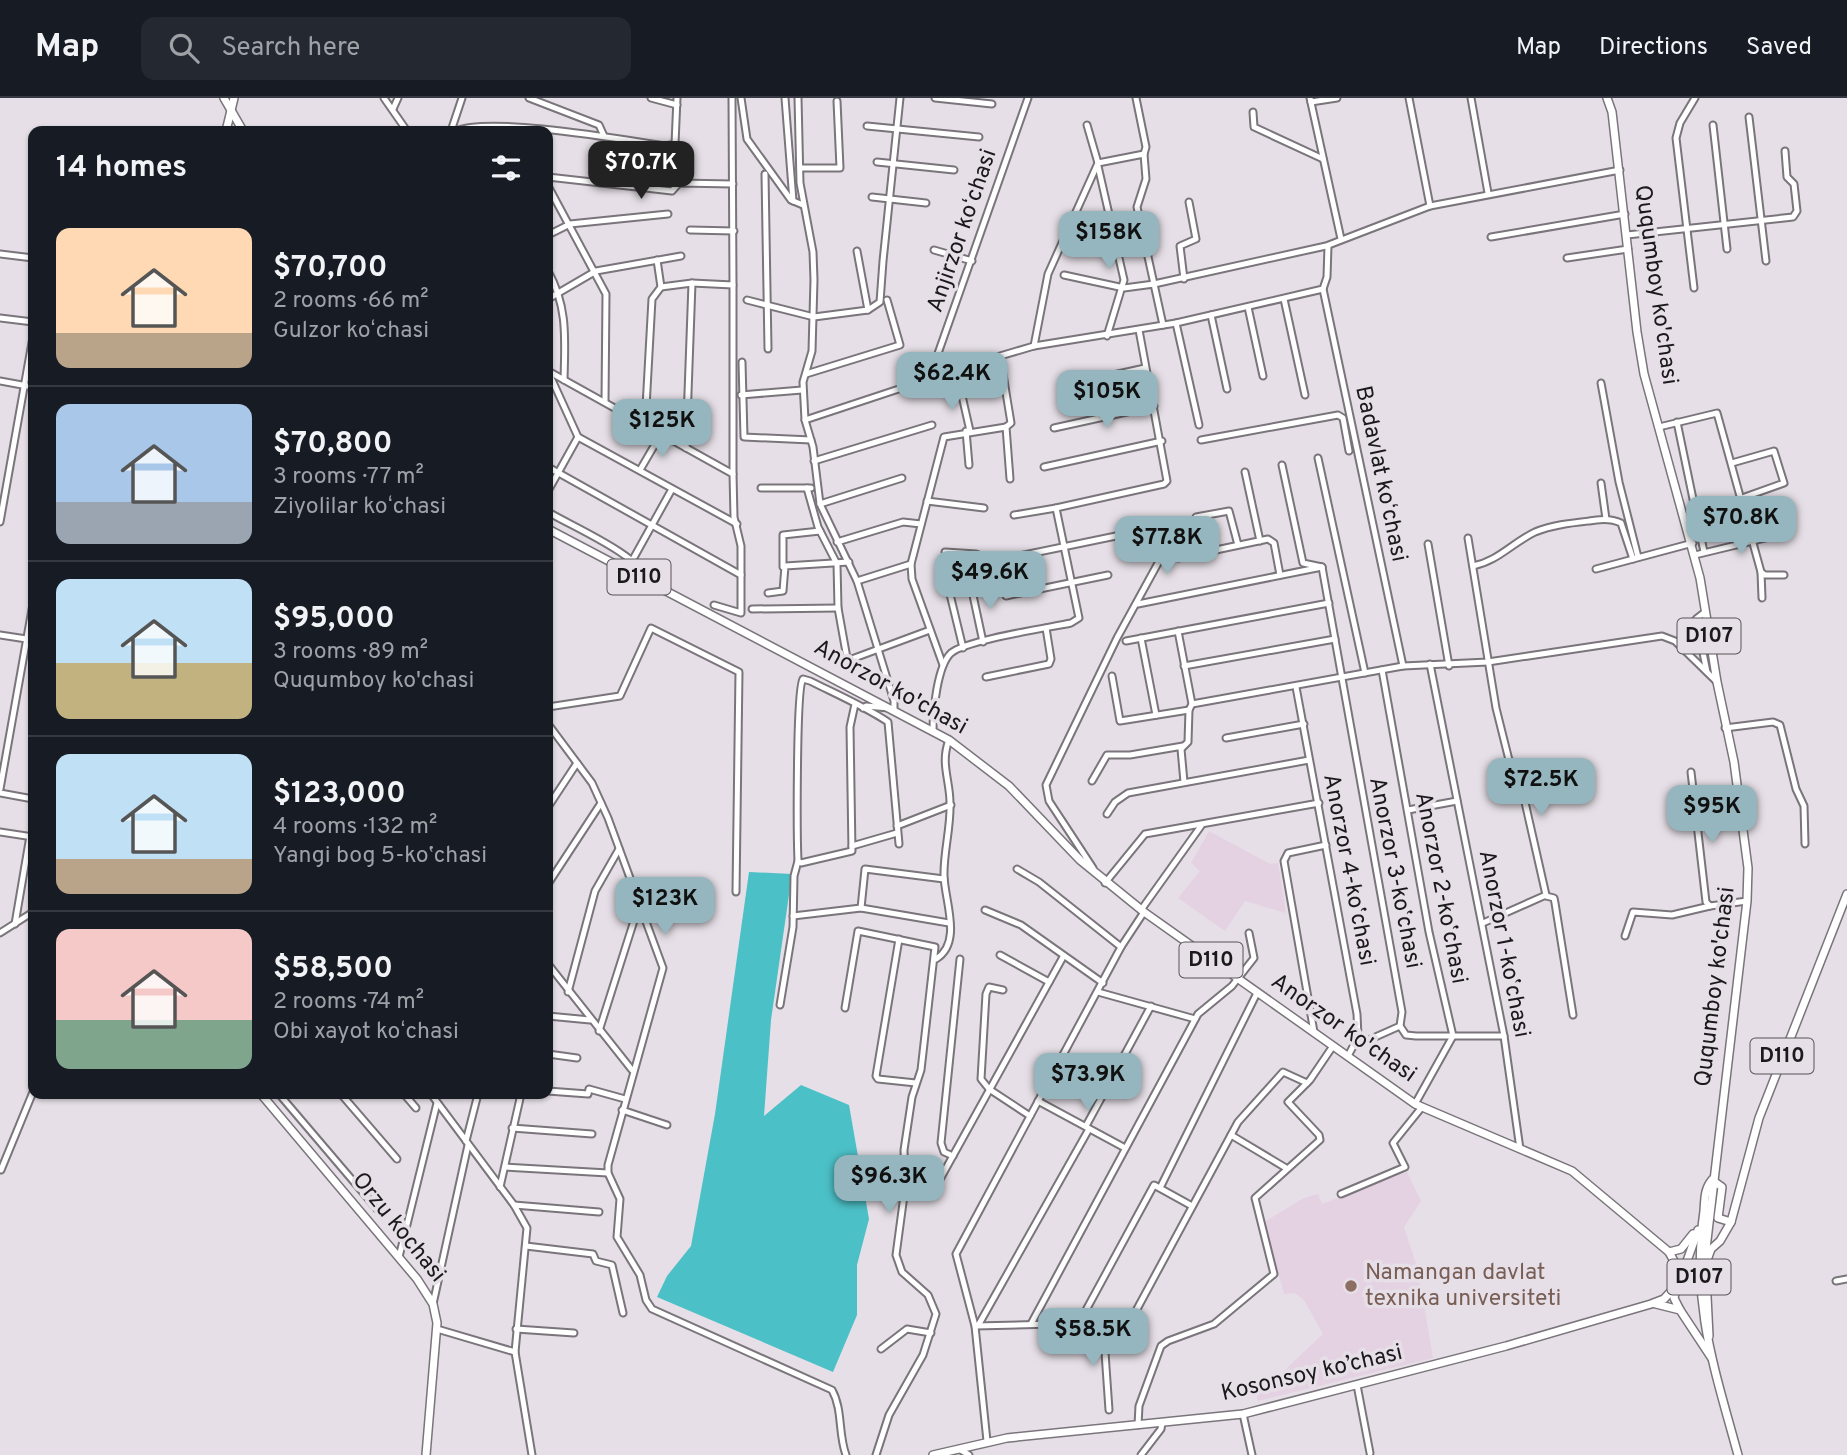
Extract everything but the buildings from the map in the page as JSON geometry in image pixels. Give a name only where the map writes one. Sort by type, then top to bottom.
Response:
[{"type":"main road","points":[[224,98],[240,126]]},
{"type":"main road","points":[[227,126],[234,98]]},
{"type":"main road","name":"Ququmboy ko'chasi","points":[[1607,98],[1612,112],[1620,170],[1639,343],[1659,427],[1693,543],[1725,728],[1734,762],[1748,869],[1747,901],[1712,1180]]},
{"type":"main road","name":"D110","points":[[553,532],[652,584]]},
{"type":"main road","name":"Anorzor ko'chasi","points":[[652,584],[949,740],[1009,786],[1105,883],[1237,979],[1418,1105],[1577,1174],[1669,1252]]},
{"type":"main road","name":"D110","points":[[1704,1268],[1711,1249],[1720,1241],[1731,1222],[1759,1118],[1847,894]]},
{"type":"main road","name":"Orzu kochasi","points":[[265,1099],[399,1257],[433,1304],[437,1329],[426,1455]]},
{"type":"main road","points":[[1712,1180],[1721,1187],[1718,1218],[1731,1222]]},
{"type":"main road","name":"D107","points":[[1712,1180],[1706,1191],[1698,1258],[1712,1359],[1738,1455]]},
{"type":"main road","name":"D107","points":[[1708,1335],[1704,1268],[1712,1180]]},
{"type":"main road","points":[[1669,1252],[1685,1245],[1703,1216]]},
{"type":"main road","points":[[1703,1216],[1674,1298],[1712,1359]]},
{"type":"main road","name":"D110","points":[[1669,1252],[1682,1276]]},
{"type":"main road","points":[[1651,1304],[1671,1293],[1678,1284]]},
{"type":"main road","points":[[1651,1304],[1680,1310]]},
{"type":"main road","name":"Kosonsoy ko’chasi","points":[[933,1455],[983,1443],[1243,1414],[1651,1304]]},
{"type":"main road","points":[[1697,1336],[1708,1335]]},
{"type":"street","points":[[384,98],[404,126]]},
{"type":"street","points":[[393,110],[398,98]]},
{"type":"street","points":[[454,126],[462,98]]},
{"type":"street","points":[[529,98],[598,125],[604,136]]},
{"type":"street","points":[[553,132],[604,136],[666,146],[675,144],[677,102],[651,98]]},
{"type":"street","points":[[715,605],[741,613],[741,546],[733,474],[732,98]]},
{"type":"street","points":[[741,98],[747,139],[793,201],[803,205]]},
{"type":"street","points":[[785,98],[793,201]]},
{"type":"street","points":[[798,98],[803,205],[813,251],[813,351],[803,390],[805,420],[811,440],[820,504],[857,581],[894,701],[892,710],[863,708]]},
{"type":"street","points":[[747,300],[768,303],[814,317],[868,310],[881,300],[900,98]]},
{"type":"street","points":[[935,98],[992,104]]},
{"type":"street","name":"Anjirzor koʻchasi","points":[[805,420],[924,383],[931,376],[1028,98]]},
{"type":"street","points":[[1136,98],[1146,147],[1146,178],[1138,196],[1137,208],[1163,325]]},
{"type":"street","points":[[1337,98],[1311,100],[1341,239]]},
{"type":"street","points":[[1409,98],[1430,206]]},
{"type":"street","points":[[1471,98],[1488,193]]},
{"type":"street","points":[[1694,288],[1676,138],[1679,123],[1695,98]]},
{"type":"street","points":[[800,168],[840,168],[837,101]]},
{"type":"street","points":[[1254,112],[1254,127],[1323,159]]},
{"type":"street","points":[[1749,117],[1766,261]]},
{"type":"street","points":[[1087,125],[1124,274],[1124,288],[1107,336]]},
{"type":"street","points":[[1713,125],[1727,249]]},
{"type":"street","points":[[867,126],[979,137]]},
{"type":"street","points":[[1627,235],[1796,215],[1794,184],[1787,177],[1786,151]]},
{"type":"street","points":[[1098,164],[1144,155]]},
{"type":"street","points":[[877,162],[954,170]]},
{"type":"street","points":[[1034,346],[1048,274],[1098,164]]},
{"type":"street","points":[[1064,275],[1124,288],[1184,279],[1328,246],[1430,206],[1620,170]]},
{"type":"street","points":[[765,174],[768,349]]},
{"type":"street","points":[[553,178],[672,191],[682,183],[733,184]]},
{"type":"street","points":[[553,195],[596,271],[608,304],[605,402]]},
{"type":"street","points":[[872,197],[926,203]]},
{"type":"street","points":[[1184,279],[1180,246],[1196,239],[1189,202]]},
{"type":"street","points":[[553,232],[570,224],[667,214]]},
{"type":"street","points":[[1491,237],[1625,214]]},
{"type":"street","points":[[690,230],[734,231]]},
{"type":"street","name":"Badavlat koʻchasi","points":[[1328,246],[1327,277],[1323,289],[1403,666]]},
{"type":"street","points":[[1567,258],[1628,249]]},
{"type":"street","points":[[934,250],[972,261]]},
{"type":"street","points":[[856,251],[868,310]]},
{"type":"street","points":[[0,254],[28,257]]},
{"type":"street","points":[[553,296],[596,271],[681,256]]},
{"type":"street","points":[[645,425],[652,299],[661,286],[657,260]]},
{"type":"street","points":[[553,280],[560,292],[566,321],[564,380]]},
{"type":"street","points":[[661,286],[692,283],[733,285]]},
{"type":"street","points":[[686,448],[692,283]]},
{"type":"street","points":[[943,665],[912,579],[911,564],[944,436],[1006,427],[1011,423],[1000,356],[1034,346],[1175,323],[1323,289]]},
{"type":"street","points":[[1284,299],[1305,395]]},
{"type":"street","points":[[806,374],[901,345],[887,300]]},
{"type":"street","points":[[1248,307],[1263,376]]},
{"type":"street","points":[[1210,315],[1227,389]]},
{"type":"street","points":[[0,318],[28,322]]},
{"type":"street","points":[[1175,323],[1199,425]]},
{"type":"street","points":[[1014,515],[1164,484],[1168,476],[1139,330]]},
{"type":"street","points":[[742,362],[743,435],[746,438],[811,440]]},
{"type":"street","points":[[0,522],[28,368]]},
{"type":"street","points":[[1077,383],[1145,368]]},
{"type":"street","points":[[553,374],[733,474]]},
{"type":"street","points":[[0,382],[28,386]]},
{"type":"street","points":[[553,382],[578,437],[737,524]]},
{"type":"street","points":[[1601,383],[1636,558]]},
{"type":"street","points":[[960,387],[968,431],[969,465]]},
{"type":"street","points":[[734,396],[803,390]]},
{"type":"street","points":[[1054,428],[1154,406]]},
{"type":"street","points":[[1659,427],[1717,414],[1754,539],[1762,598]]},
{"type":"street","points":[[1201,440],[1338,415],[1343,418],[1349,452]]},
{"type":"street","points":[[1677,422],[1704,552]]},
{"type":"street","points":[[814,461],[932,425]]},
{"type":"street","points":[[1006,427],[1010,479]]},
{"type":"street","points":[[640,470],[662,434]]},
{"type":"street","points":[[553,482],[578,437]]},
{"type":"street","points":[[1044,467],[1162,441]]},
{"type":"street","points":[[1732,463],[1774,451],[1784,483],[1742,498]]},
{"type":"street","points":[[1318,458],[1365,673]]},
{"type":"street","points":[[1282,465],[1303,563],[1322,567]]},
{"type":"street","points":[[553,470],[741,575]]},
{"type":"street","points":[[1245,472],[1260,541]]},
{"type":"street","points":[[820,504],[902,478]]},
{"type":"street","points":[[1601,483],[1606,520]]},
{"type":"street","points":[[761,488],[817,487]]},
{"type":"street","points":[[807,488],[820,531],[837,564],[838,608],[847,658],[849,660],[930,630]]},
{"type":"street","points":[[632,561],[672,489]]},
{"type":"street","points":[[927,501],[984,508]]},
{"type":"street","points":[[933,731],[935,701],[943,665],[951,653],[983,642],[1071,623],[1079,618],[1056,508]]},
{"type":"street","points":[[1196,517],[1229,511],[1238,545]]},
{"type":"street","points":[[553,515],[632,561],[645,571],[652,584]]},
{"type":"street","points":[[1473,566],[1492,561],[1536,532],[1559,525],[1614,519],[1623,525],[1636,558]]},
{"type":"street","points":[[837,542],[903,522],[921,524]]},
{"type":"street","points":[[768,593],[783,591],[783,535],[820,531]]},
{"type":"street","points":[[1695,555],[1782,534]]},
{"type":"street","points":[[945,552],[976,554],[995,561],[1116,536]]},
{"type":"street","points":[[1468,538],[1486,632],[1496,708],[1509,760],[1517,768],[1546,897]]},
{"type":"street","points":[[1098,877],[1049,801],[1046,785],[1117,638],[1138,604],[1167,539]]},
{"type":"street","points":[[1178,558],[1260,541],[1274,543],[1280,575]]},
{"type":"street","points":[[1596,569],[1693,543]]},
{"type":"street","points":[[1428,544],[1449,666]]},
{"type":"street","points":[[783,568],[849,562]]},
{"type":"street","points":[[857,581],[911,564]]},
{"type":"street","points":[[1138,604],[1322,567]]},
{"type":"street","name":"Аnorzor 3-koʼchasi","points":[[1322,567],[1402,1012],[1401,1027]]},
{"type":"street","points":[[1760,572],[1765,575],[1784,575]]},
{"type":"street","points":[[1006,596],[1108,575]]},
{"type":"street","points":[[948,586],[963,648]]},
{"type":"street","points":[[971,586],[983,642]]},
{"type":"street","points":[[1126,641],[1329,603]]},
{"type":"street","points":[[752,609],[838,608]]},
{"type":"street","points":[[1705,612],[1696,619],[1695,632],[1707,672]]},
{"type":"street","points":[[553,706],[620,696],[651,628],[739,672],[736,892]]},
{"type":"street","points":[[986,677],[1049,664],[1051,659],[1045,628]]},
{"type":"street","points":[[1092,781],[1108,755],[1130,755],[1183,746],[1188,742],[1191,707],[1178,631]]},
{"type":"street","points":[[0,635],[28,640]]},
{"type":"street","points":[[1112,677],[1120,721],[1403,666],[1449,666],[1488,662],[1662,636],[1675,641],[1717,682]]},
{"type":"street","points":[[1141,638],[1156,715]]},
{"type":"street","points":[[1184,666],[1335,639]]},
{"type":"street","points":[[28,650],[0,791],[28,798]]},
{"type":"street","name":"Аnorzor 1-koʼchasi","points":[[1430,664],[1504,1036],[1520,1149]]},
{"type":"street","name":"Аnorzor 2-koʼchasi","points":[[1382,670],[1429,932],[1453,1037]]},
{"type":"street","points":[[780,1005],[798,861],[800,683],[806,679],[886,720],[889,726],[898,844]]},
{"type":"street","name":"Аnorzor 4-koʼchasi","points":[[1296,687],[1357,1014],[1355,1046]]},
{"type":"street","points":[[798,861],[801,863],[852,851],[850,727],[855,704]]},
{"type":"street","points":[[1725,728],[1773,722],[1780,725],[1796,789],[1804,806],[1805,844]]},
{"type":"street","points":[[1226,738],[1304,724]]},
{"type":"street","points":[[553,733],[577,763],[601,803],[663,971],[632,1070],[608,1174],[620,1199],[617,1237],[640,1275],[649,1305],[832,1390],[838,1402],[840,1440],[846,1455]]},
{"type":"street","points":[[936,959],[947,947],[949,923],[950,904],[944,879],[951,805],[943,754],[949,740]]},
{"type":"street","points":[[1183,746],[1184,782]]},
{"type":"street","points":[[1107,814],[1115,802],[1128,793],[1309,760]]},
{"type":"street","points":[[553,799],[577,763]]},
{"type":"street","points":[[1691,772],[1705,897],[1710,906]]},
{"type":"street","points":[[1408,810],[1457,801]]},
{"type":"street","points":[[553,876],[601,803]]},
{"type":"street","points":[[1105,883],[1145,834],[1319,803]]},
{"type":"street","points":[[852,846],[951,805]]},
{"type":"street","points":[[956,1449],[970,1455],[983,1443],[977,1325],[956,1254],[1121,947],[1201,826]]},
{"type":"street","points":[[0,832],[28,836]]},
{"type":"street","points":[[1314,1033],[1284,861],[1288,853],[1326,845]]},
{"type":"street","points":[[568,992],[595,891],[619,849]]},
{"type":"street","points":[[15,924],[28,857]]},
{"type":"street","points":[[861,908],[865,869],[944,879]]},
{"type":"street","points":[[1017,869],[1039,881],[1121,947]]},
{"type":"street","points":[[1483,923],[1546,897],[1553,898],[1573,1014]]},
{"type":"street","points":[[1625,936],[1633,912],[1672,915],[1747,901]]},
{"type":"street","points":[[599,1031],[639,905]]},
{"type":"street","points":[[793,916],[861,908],[949,923]]},
{"type":"street","points":[[985,910],[1021,925],[1103,983]]},
{"type":"street","points":[[0,933],[28,915]]},
{"type":"street","points":[[845,1008],[856,932],[935,947],[936,959],[921,1070],[916,1083],[904,1150],[905,1188],[896,1255],[902,1272],[920,1286],[934,1303],[936,1314],[923,1355],[889,1415],[876,1455]]},
{"type":"street","points":[[1031,1324],[1195,1019],[1237,979],[1254,958],[1249,933]]},
{"type":"street","points":[[899,939],[876,1076],[878,1079],[916,1083]]},
{"type":"street","points":[[1000,956],[1049,982]]},
{"type":"street","points":[[939,1181],[1063,957]]},
{"type":"street","points":[[953,1156],[944,1152],[941,1143],[960,959]]},
{"type":"street","points":[[553,971],[632,1070]]},
{"type":"street","points":[[1003,990],[989,987],[986,993],[981,1079],[989,1089],[1030,1116]]},
{"type":"street","points":[[1098,992],[1195,1019]]},
{"type":"street","points":[[1160,1188],[1257,993]]},
{"type":"street","points":[[977,1325],[1087,1128],[1151,1006]]},
{"type":"street","points":[[553,1016],[590,1020]]},
{"type":"street","points":[[1348,1056],[1355,1046],[1401,1027],[1406,1035],[1504,1036]]},
{"type":"street","points":[[1341,1194],[1379,1181],[1405,1167],[1393,1143],[1418,1105],[1453,1037]]},
{"type":"street","points":[[1139,1425],[1139,1405],[1161,1346],[1214,1324],[1274,1275],[1255,1198],[1286,1168],[1300,1161],[1320,1140],[1319,1135],[1288,1102],[1307,1083],[1333,1046]]},
{"type":"street","points":[[553,1055],[577,1058]]},
{"type":"street","points":[[977,1325],[1130,1322],[1231,1135],[1260,1093],[1283,1072],[1307,1083]]},
{"type":"street","points":[[553,1091],[588,1094],[589,1089],[625,1099]]},
{"type":"street","points":[[1,1170],[30,1099]]},
{"type":"street","points":[[283,1099],[377,1209]]},
{"type":"street","points":[[345,1099],[397,1159]]},
{"type":"street","points":[[408,1099],[416,1108]]},
{"type":"street","points":[[399,1257],[434,1099]]},
{"type":"street","points":[[435,1099],[514,1205],[527,1228],[515,1352],[532,1455]]},
{"type":"street","points":[[433,1304],[477,1099]]},
{"type":"street","points":[[500,1187],[520,1099]]},
{"type":"street","points":[[1038,1101],[1125,1148]]},
{"type":"street","points":[[622,1110],[667,1125]]},
{"type":"street","points":[[512,1128],[592,1134]]},
{"type":"street","points":[[1231,1135],[1286,1168]]},
{"type":"street","points":[[505,1167],[608,1174]]},
{"type":"street","points":[[1079,1323],[1154,1185],[1192,1206]]},
{"type":"street","points":[[514,1205],[600,1212]]},
{"type":"street","points":[[526,1246],[593,1254],[596,1261],[612,1265],[623,1313]]},
{"type":"street","points":[[1836,1281],[1847,1279]]},
{"type":"street","points":[[1103,1324],[1109,1410]]},
{"type":"street","points":[[437,1329],[515,1352]]},
{"type":"street","points":[[516,1329],[574,1333]]},
{"type":"street","points":[[881,1349],[907,1329],[931,1334]]},
{"type":"street","points":[[1357,1385],[1370,1453]]},
{"type":"street","points":[[1243,1414],[1252,1455]]},
{"type":"street","points":[[1141,1455],[1161,1429],[1162,1423]]},
{"type":"shaded area","points":[[1209,831],[1270,864],[1278,863],[1286,913],[1245,901],[1225,931],[1178,898],[1200,871],[1191,863]]},
{"type":"shaded area","name":"Namangan davlat texnika universiteti","points":[[1407,1172],[1421,1201],[1404,1227],[1418,1270],[1433,1358],[1258,1401],[1256,1392],[1270,1384],[1323,1334],[1304,1300],[1295,1293],[1284,1294],[1264,1222],[1304,1198],[1318,1194],[1322,1204]]},
{"type":"water","points":[[749,872],[792,874],[771,1020],[764,1116],[801,1085],[849,1105],[869,1219],[857,1265],[857,1315],[833,1372],[657,1297],[667,1276],[691,1246],[715,1114]]},
{"type":"place","name":"Namangan davlat texnika universiteti","points":[[1351,1286]]}]
